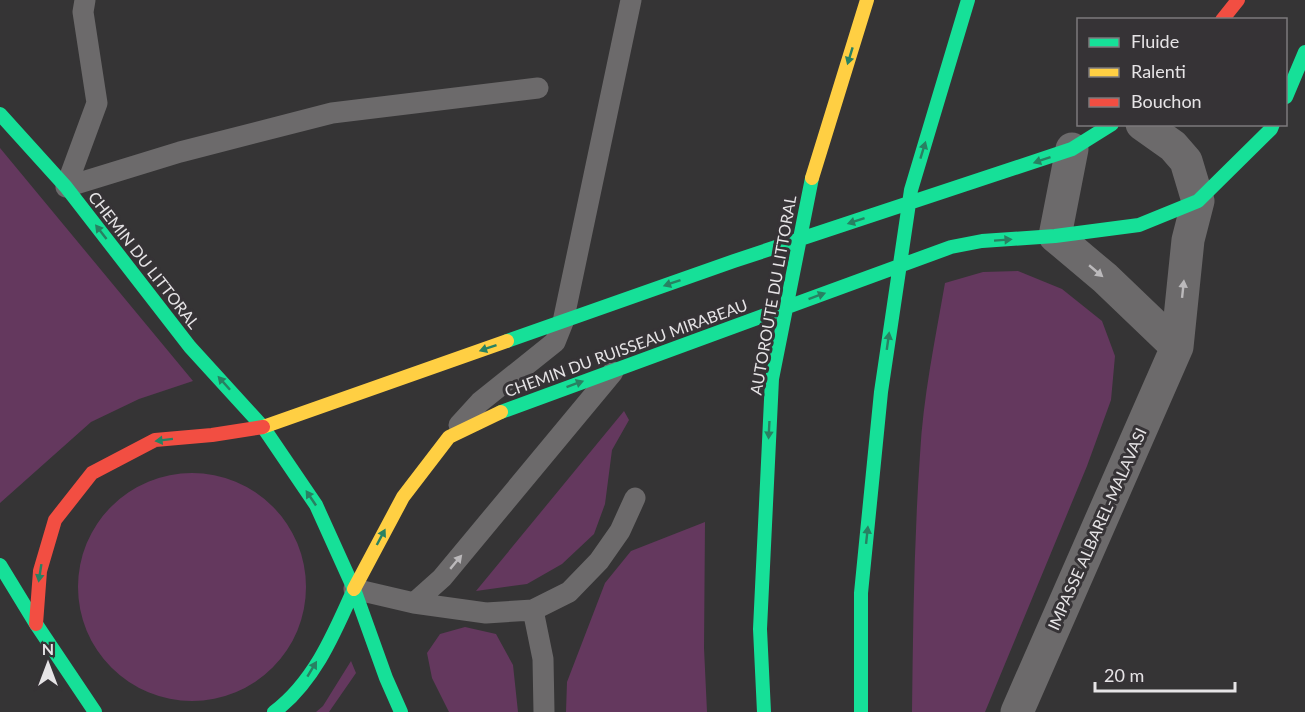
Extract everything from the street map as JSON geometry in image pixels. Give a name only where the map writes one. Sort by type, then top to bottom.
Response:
[{"type":"main road","name":"AUTOROUTE DU LITTORAL","points":[[764,712],[760,629],[772,379],[812,176],[867,0]]},
{"type":"main road","points":[[861,712],[861,593],[881,392],[911,190],[968,0]]},
{"type":"main road","points":[[1224,18],[1238,0]]},
{"type":"main road","points":[[1287,95],[1305,52]]},
{"type":"main road","name":"CHEMIN DU LITTORAL","points":[[0,114],[66,187],[190,347],[263,427],[316,505],[354,589]]},
{"type":"main road","points":[[36,624],[40,571],[55,520],[92,473],[155,440],[212,435],[263,427],[734,261],[1072,149],[1109,126]]},
{"type":"main road","name":"CHEMIN DU RUISSEAU MIRABEAU","points":[[274,712],[300,690],[334,633],[354,589],[403,497],[449,437],[514,406],[951,247],[981,241],[1055,236],[1139,225],[1198,201],[1273,126]]},
{"type":"main road","points":[[0,565],[36,624],[96,711]]},
{"type":"main road","points":[[354,589],[386,678],[401,712]]},
{"type":"street","points":[[1145,126],[1173,146],[1186,161],[1198,201]]},
{"type":"street","points":[[1072,149],[1055,236],[1105,278],[1177,347]]},
{"type":"street","name":"IMPASSE ALBAREL-MALAVASI","points":[[1017,712],[1177,347],[1188,240],[1198,201]]},
{"type":"lane","points":[[66,187],[97,103],[83,12],[85,0]]},
{"type":"lane","points":[[449,437],[480,402],[555,342],[563,322],[631,0]]},
{"type":"lane","points":[[66,187],[180,152],[332,113],[538,88]]},
{"type":"lane","points":[[414,603],[442,578],[614,370]]},
{"type":"lane","points":[[354,589],[414,603],[486,613],[533,610],[569,592],[599,561],[620,531],[635,498]]},
{"type":"lane","points":[[533,610],[543,658],[544,712]]},
{"type":"shaded area","points":[[0,148],[193,381],[139,399],[91,422],[0,503]]},
{"type":"shaded area","points":[[1018,271],[1062,289],[1102,321],[1115,356],[1111,400],[1087,466],[985,712],[912,712],[915,552],[922,434],[930,369],[945,283],[983,272]]},
{"type":"shaded area","points":[[624,411],[629,420],[612,450],[605,504],[594,534],[562,564],[527,584],[476,591]]},
{"type":"shaded area","points":[[181,473],[203,473],[236,481],[256,492],[273,506],[287,523],[298,543],[306,576],[304,609],[298,631],[287,651],[273,668],[256,682],[236,693],[203,701],[181,701],[148,693],[138,688],[119,675],[104,660],[86,631],[78,598],[78,576],[86,543],[91,533],[104,514],[119,499],[148,481]]},
{"type":"shaded area","points":[[705,522],[704,648],[707,712],[566,712],[567,682],[605,583],[631,551]]},
{"type":"shaded area","points":[[465,627],[496,634],[513,665],[518,712],[449,712],[432,678],[427,653],[440,634]]},
{"type":"shaded area","points":[[351,661],[356,673],[329,712],[316,712],[323,706]]},
{"type":"traffic: fast","points":[[861,712],[861,593],[881,392],[911,190],[968,0]]},
{"type":"traffic: fast","points":[[1287,95],[1305,52]]},
{"type":"traffic: fast","points":[[0,114],[66,187],[190,347],[263,427],[316,505],[354,589],[386,678],[401,712]]},
{"type":"traffic: fast","points":[[507,341],[734,261],[1072,149],[1109,126]]},
{"type":"traffic: fast","points":[[501,412],[951,247],[982,241],[1055,236],[1139,225],[1198,201],[1272,126]]},
{"type":"traffic: fast","points":[[764,712],[760,629],[772,379],[812,178]]},
{"type":"traffic: fast","points":[[0,565],[95,712]]},
{"type":"traffic: fast","points":[[274,712],[288,700],[312,672],[354,589]]},
{"type":"traffic: slow","points":[[812,178],[867,0]]},
{"type":"traffic: slow","points":[[263,427],[507,341]]},
{"type":"traffic: slow","points":[[354,589],[403,497],[449,437],[501,412]]},
{"type":"traffic: jam","points":[[1224,18],[1238,0]]},
{"type":"traffic: jam","points":[[36,624],[40,571],[55,520],[92,473],[155,440],[212,435],[263,427]]}]
